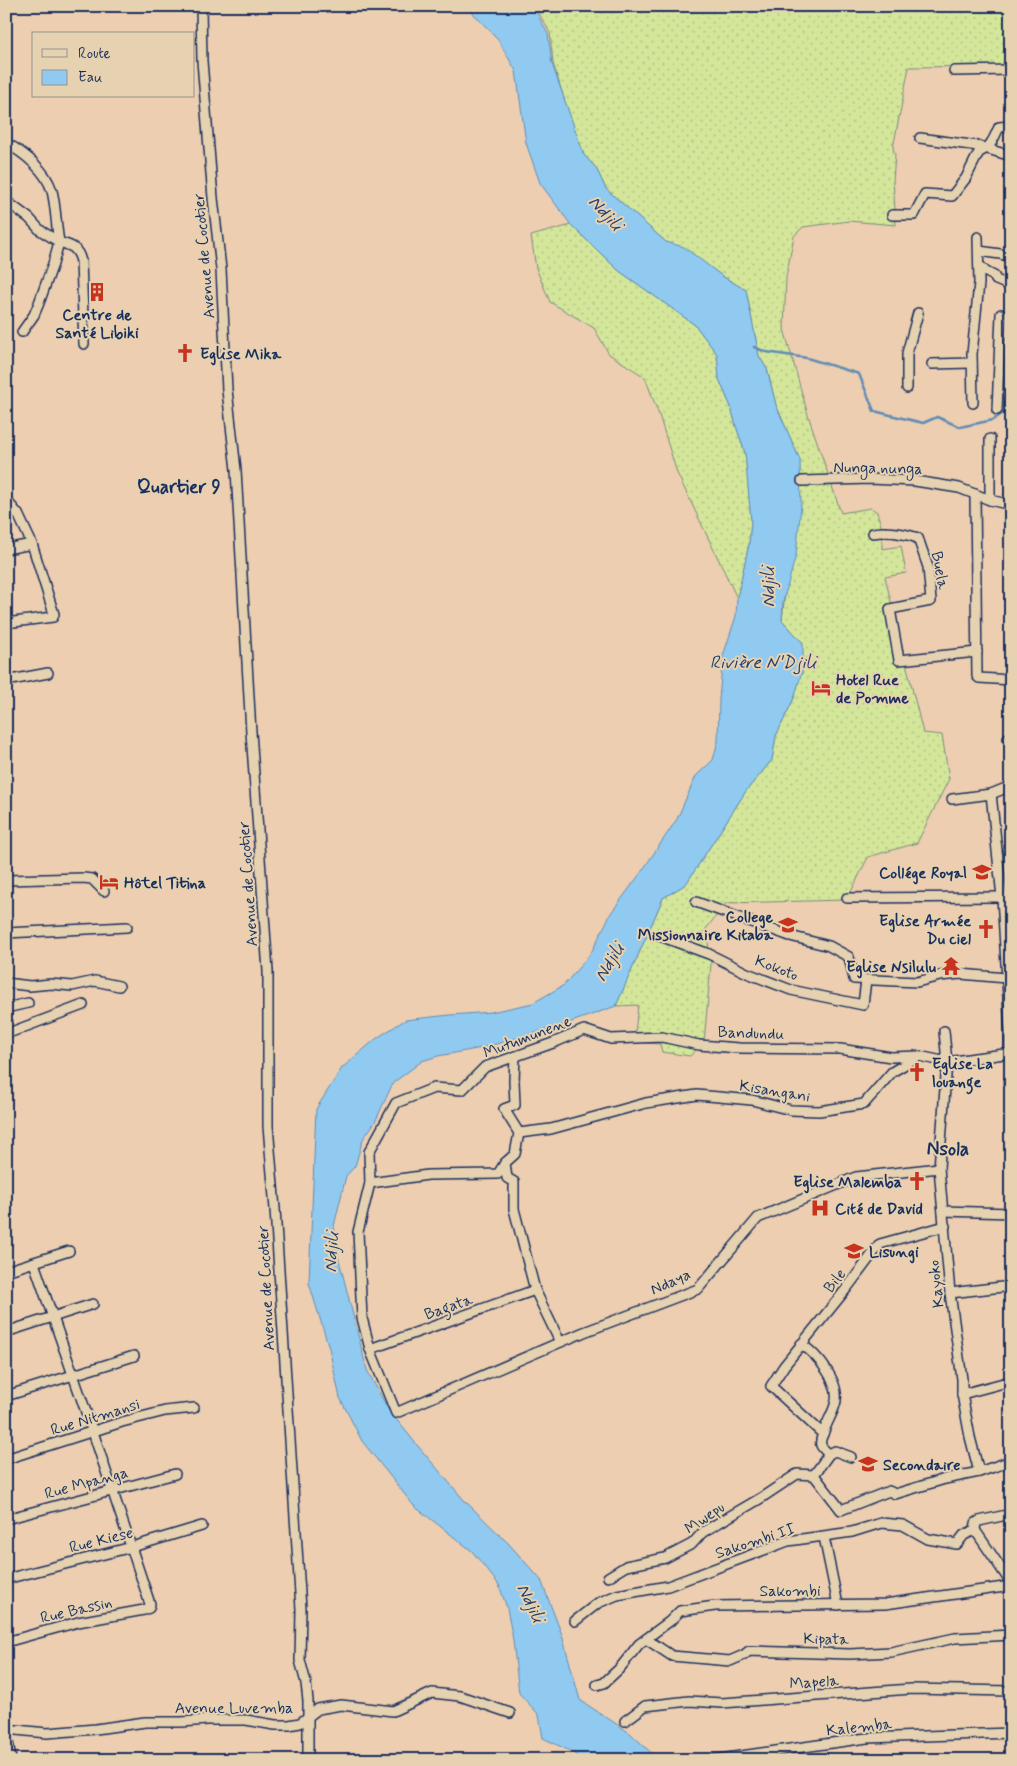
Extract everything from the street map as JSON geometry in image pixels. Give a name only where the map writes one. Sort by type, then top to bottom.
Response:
[{"type":"street","name":"Avenue de Cocotier","points":[[201,6],[202,61],[213,198],[221,269],[227,390],[236,470],[250,732],[268,971],[268,1126],[300,1609],[300,1660],[308,1701],[308,1760]]},
{"type":"street","points":[[954,71],[1011,70]]},
{"type":"street","points":[[892,216],[914,215],[925,194],[952,196],[966,178],[979,152],[986,150],[992,143],[999,127],[1011,126]]},
{"type":"street","points":[[920,138],[978,146],[986,150],[1011,156]]},
{"type":"street","points":[[6,143],[16,149],[42,172],[52,190],[59,242],[39,303],[34,315],[22,332]]},
{"type":"street","points":[[6,201],[29,218],[40,230],[59,242],[71,246],[78,252],[82,261],[84,344]]},
{"type":"street","points":[[973,403],[972,363],[979,266],[978,237]]},
{"type":"street","points":[[979,251],[1011,257]]},
{"type":"street","points":[[979,266],[994,276],[996,280],[1011,286]]},
{"type":"street","points":[[907,388],[907,353],[918,313]]},
{"type":"street","points":[[997,410],[1001,314]]},
{"type":"street","points":[[932,364],[972,363]]},
{"type":"street","points":[[990,439],[990,500]]},
{"type":"street","name":"Nunga nunga","points":[[802,481],[870,479],[915,481],[959,488],[990,500],[1011,505]]},
{"type":"street","points":[[975,494],[977,674],[978,677],[1011,680]]},
{"type":"street","points":[[6,500],[18,514],[32,544],[54,610],[52,617],[6,624]]},
{"type":"street","name":"Buela","points":[[873,533],[890,531],[906,533],[918,538],[928,567],[931,601],[890,609],[899,660],[977,652]]},
{"type":"street","points":[[6,549],[32,544]]},
{"type":"street","points":[[6,681],[48,673]]},
{"type":"street","points":[[952,798],[991,794],[1011,786]]},
{"type":"street","points":[[991,794],[1002,897],[1011,1048]]},
{"type":"street","points":[[6,880],[92,879],[104,891]]},
{"type":"street","points":[[847,898],[1002,897]]},
{"type":"street","points":[[696,902],[790,936],[829,946],[849,958],[854,979],[917,982],[940,976],[962,974],[1008,977]]},
{"type":"street","points":[[6,932],[127,928]]},
{"type":"street","name":"Kokoto","points":[[660,936],[709,954],[791,990],[863,1005],[866,980]]},
{"type":"street","points":[[6,983],[30,986],[51,984],[72,986],[95,981],[118,986]]},
{"type":"street","points":[[6,1008],[28,1003]]},
{"type":"street","points":[[6,1034],[83,1005]]},
{"type":"street","name":"Bandundu","points":[[584,1030],[611,1039],[662,1037],[699,1045],[739,1048],[840,1049],[890,1057],[919,1056]]},
{"type":"street","name":"Mutumunene","points":[[396,1413],[370,1349],[362,1318],[358,1232],[370,1183],[369,1152],[396,1103],[434,1088],[462,1090],[485,1067],[584,1030]]},
{"type":"street","name":"Kayoko","points":[[944,1031],[947,1062],[939,1168],[950,1293],[962,1379],[962,1394],[970,1437],[980,1472]]},
{"type":"street","points":[[919,1056],[947,1062],[1011,1053]]},
{"type":"street","points":[[370,1183],[428,1175],[498,1174],[505,1163],[515,1154],[519,1133],[504,1109],[515,1105],[515,1056]]},
{"type":"street","name":"Kisangani","points":[[519,1133],[550,1129],[646,1103],[697,1094],[752,1100],[791,1110],[819,1111],[864,1104],[892,1072],[919,1056]]},
{"type":"street","points":[[505,1163],[507,1178],[514,1182],[514,1209],[535,1290],[560,1342]]},
{"type":"street","name":"Ndaya","points":[[396,1413],[560,1342],[698,1288],[758,1218],[856,1177],[939,1168]]},
{"type":"street","points":[[943,1212],[1011,1213]]},
{"type":"street","name":"Bile","points":[[823,1434],[771,1386],[784,1366],[880,1244],[945,1226]]},
{"type":"street","points":[[6,1271],[70,1251]]},
{"type":"street","points":[[34,1263],[132,1547]]},
{"type":"street","points":[[950,1293],[1011,1286]]},
{"type":"street","name":"Bagata","points":[[370,1349],[535,1290]]},
{"type":"street","points":[[6,1332],[93,1304]]},
{"type":"street","points":[[801,1344],[808,1348],[826,1369],[836,1393],[835,1404],[820,1443],[820,1446],[829,1454]]},
{"type":"street","points":[[6,1396],[134,1356]]},
{"type":"street","points":[[962,1394],[1011,1381]]},
{"type":"street","name":"Rue Nitmansi","points":[[6,1459],[122,1422],[165,1411],[194,1408]]},
{"type":"street","points":[[851,1457],[835,1451],[829,1454],[814,1475],[841,1510],[889,1491],[895,1494],[945,1479],[980,1472],[1011,1461]]},
{"type":"street","name":"Rue Mpanga","points":[[6,1519],[175,1474]]},
{"type":"street","name":"Mwepu","points":[[608,1577],[626,1566],[665,1558],[692,1544],[703,1532],[761,1498],[797,1474],[814,1475]]},
{"type":"street","points":[[1011,1514],[975,1526],[1011,1584]]},
{"type":"street","name":"Sakombi II","points":[[575,1621],[598,1603],[617,1596],[668,1586],[788,1541],[852,1532],[881,1523],[903,1525],[928,1538],[957,1544],[975,1526]]},
{"type":"street","name":"Rue Kiese","points":[[6,1579],[132,1547],[202,1526]]},
{"type":"street","points":[[824,1537],[838,1605]]},
{"type":"street","name":"Rue Bassin","points":[[7,1639],[149,1608],[150,1604],[132,1547]]},
{"type":"street","name":"Sakombi","points":[[597,1685],[604,1683],[620,1668],[639,1644],[680,1612],[715,1606],[884,1604],[1011,1584]]},
{"type":"street","name":"Kipata","points":[[646,1639],[672,1656],[730,1661],[749,1651],[883,1653],[955,1638],[1011,1635]]},
{"type":"street","name":"Mapela","points":[[625,1721],[645,1706],[689,1701],[722,1703],[911,1690],[1011,1691]]},
{"type":"street","name":"Avenue Luvemba","points":[[6,1729],[47,1733],[96,1730],[145,1722],[207,1720],[246,1720],[275,1725],[289,1725],[300,1722],[318,1709],[341,1706],[393,1711],[432,1693],[460,1696],[510,1713]]},
{"type":"street","points":[[6,1729],[11,1760]]},
{"type":"street","name":"Kalemba","points":[[712,1760],[867,1738],[1011,1733]]},
{"type":"green space","points":[[535,6],[1011,6],[1011,52],[1009,66],[909,67],[893,148],[895,155],[893,181],[896,225],[849,221],[803,227],[794,236],[786,277],[784,329],[808,415],[841,513],[871,508],[877,512],[882,529],[882,549],[901,546],[906,573],[885,577],[923,733],[942,735],[949,779],[917,843],[868,857],[847,900],[726,903],[706,929],[711,964],[704,1042],[690,1056],[662,1052],[660,1044],[634,1042],[638,1005],[616,1006],[663,898],[686,884],[746,791],[772,760],[776,736],[794,698],[803,643],[782,620],[800,460],[776,405],[767,369],[759,356],[746,290],[722,276],[684,248],[666,242],[606,189],[596,168],[584,155],[553,63],[550,33]]},
{"type":"green space","points":[[571,225],[618,270],[695,325],[717,354],[719,379],[731,407],[745,453],[748,480],[751,521],[749,544],[737,598],[677,473],[645,377],[609,354],[594,328],[550,302],[536,268],[531,236]]},
{"type":"water","name":"Rivière N'Djili","points":[[466,6],[533,6],[548,34],[552,64],[584,155],[596,168],[606,189],[666,242],[684,247],[722,276],[746,290],[759,356],[767,369],[776,405],[800,460],[801,506],[796,555],[783,602],[782,620],[803,643],[803,669],[794,698],[776,736],[772,760],[746,791],[686,884],[663,898],[616,1006],[563,1025],[482,1048],[422,1061],[393,1083],[375,1122],[363,1139],[355,1166],[346,1176],[334,1226],[338,1256],[367,1370],[388,1409],[464,1500],[508,1543],[541,1580],[562,1635],[580,1700],[630,1733],[659,1760],[582,1760],[574,1753],[543,1738],[539,1715],[519,1693],[513,1640],[507,1608],[499,1585],[472,1551],[414,1506],[362,1441],[340,1398],[329,1348],[309,1283],[316,1109],[342,1068],[377,1038],[405,1020],[491,1012],[533,1003],[564,985],[591,953],[611,913],[677,819],[696,776],[713,760],[718,741],[723,656],[736,616],[737,598],[749,544],[751,521],[745,453],[731,407],[719,379],[717,354],[695,325],[618,270],[571,225],[540,183],[526,143],[516,71],[497,38]]},
{"type":"waterway","points":[[754,347],[766,352],[807,358],[859,374],[874,411],[923,423],[937,417],[960,427],[993,420],[1011,408]]},
{"type":"place","name":"Centre de Santé Libiki","points":[[97,292]]},
{"type":"place","name":"Eglise Mika","points":[[185,353]]},
{"type":"place","name":"Hotel Rue de Pomme","points":[[821,688]]},
{"type":"place","name":"Collége Royal","points":[[982,872]]},
{"type":"place","name":"Hôtel Titina","points":[[109,882]]},
{"type":"place","name":"College Missionnaire Kitaba","points":[[788,925]]},
{"type":"place","name":"Eglise Armée Du ciel","points":[[986,929]]},
{"type":"place","name":"Eglise Nsilulu","points":[[951,966]]},
{"type":"place","name":"Eglise La louange","points":[[917,1072]]},
{"type":"place","name":"Eglise Malemba","points":[[917,1181]]},
{"type":"place","name":"Cité de David","points":[[820,1208]]},
{"type":"place","name":"Lisungi","points":[[854,1251]]},
{"type":"place","name":"Secondaire","points":[[868,1464]]},
{"type":"district","name":"Quartier 9","points":[[179,486]]},
{"type":"district","name":"Nsola","points":[[948,1148]]},
{"type":"water label","name":"Ndjili","points":[[606,213]]},
{"type":"water label","name":"Ndjili","points":[[768,587]]},
{"type":"water label","name":"Ndjili","points":[[609,962]]},
{"type":"water label","name":"Ndjili","points":[[331,1252]]},
{"type":"water label","name":"Ndjili","points":[[531,1603]]}]
